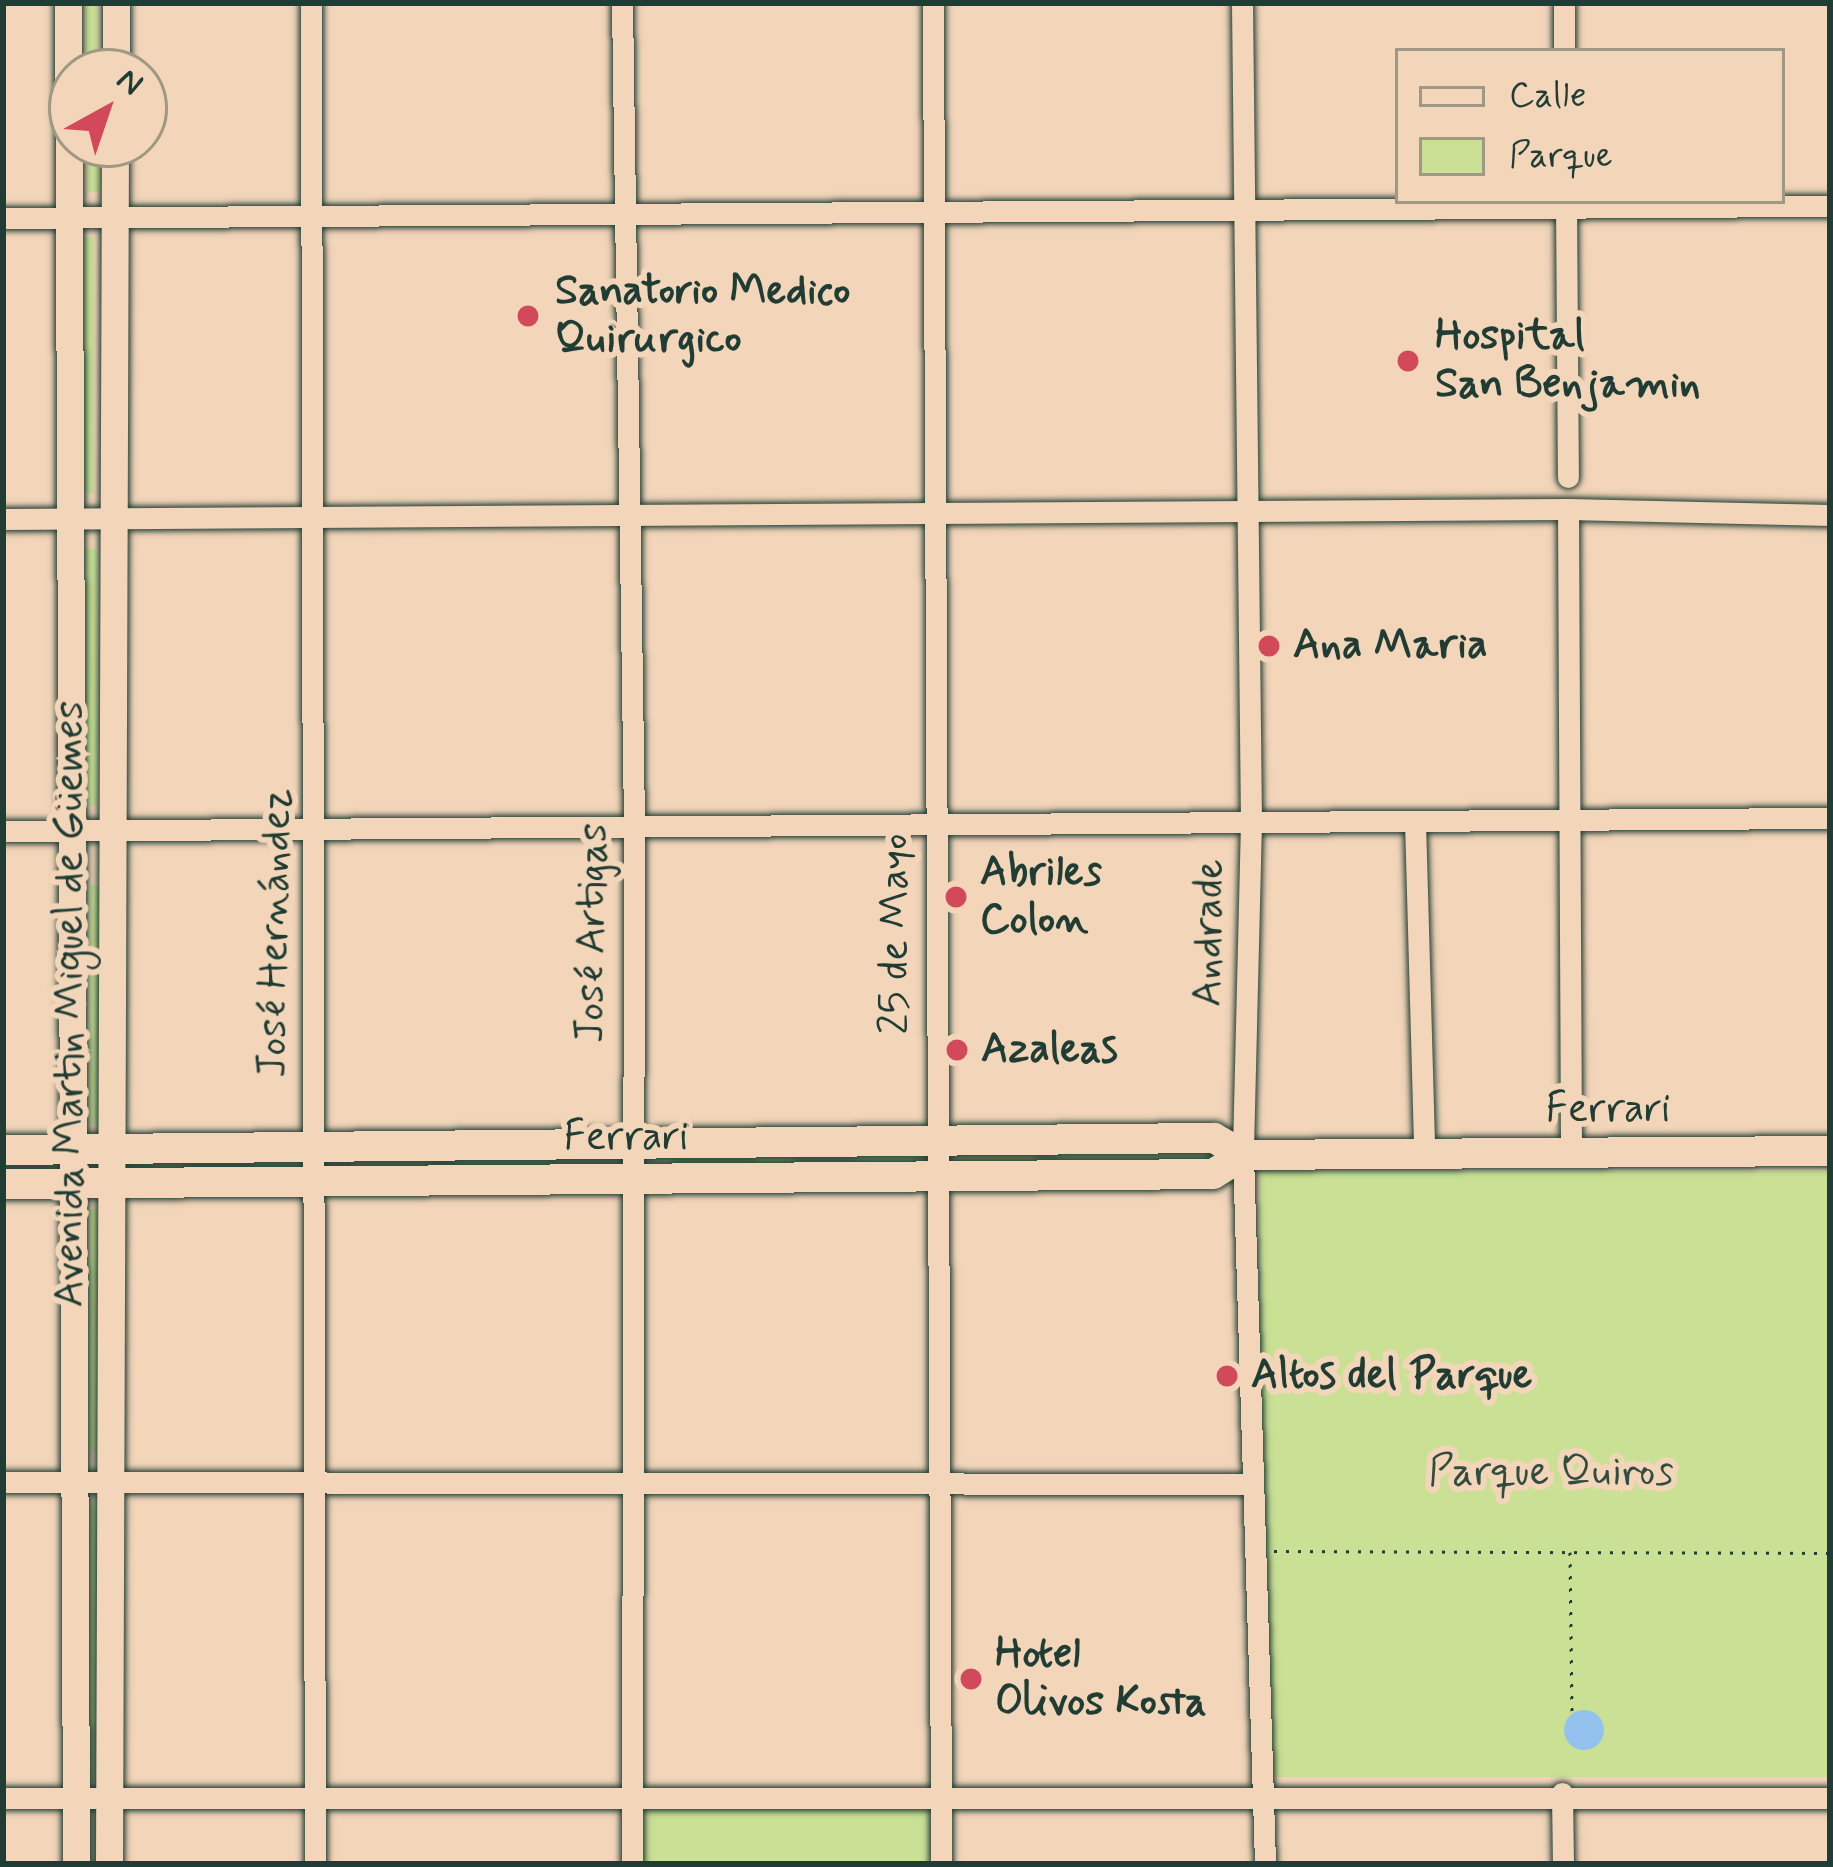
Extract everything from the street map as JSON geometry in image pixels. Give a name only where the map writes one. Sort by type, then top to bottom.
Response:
[{"type":"main road","name":"Ferrari","points":[[3,1150],[1214,1138],[1244,1156]]},
{"type":"main road","name":"Ferrari","points":[[3,1184],[937,1179],[1213,1174],[1244,1156],[1830,1151]]},
{"type":"street","name":"Avenida Martin Miguel de Güemes","points":[[68,3],[68,519],[76,831],[76,1864]]},
{"type":"street","points":[[116,3],[116,48]]},
{"type":"street","name":"José Hernández","points":[[311,3],[310,518],[319,828],[313,1144],[315,1864]]},
{"type":"street","name":"José Artigas","points":[[622,3],[624,516],[634,826],[632,1864]]},
{"type":"street","name":"25 de Mayo","points":[[933,3],[941,1864]]},
{"type":"street","name":"Andrade","points":[[1242,3],[1242,511],[1251,822],[1244,1156],[1249,1484],[1265,1864]]},
{"type":"street","points":[[1564,3],[1564,48]]},
{"type":"street","name":"Avenida Martin Miguel de Güemes","points":[[110,1864],[111,1148],[118,829],[112,518],[115,168]]},
{"type":"street","points":[[3,218],[1566,204],[1830,206]]},
{"type":"street","points":[[1566,204],[1568,477]]},
{"type":"street","points":[[1568,509],[1570,1152]]},
{"type":"street","points":[[3,519],[1568,509],[1830,515]]},
{"type":"street","points":[[3,831],[1830,818]]},
{"type":"street","points":[[1415,820],[1424,1153]]},
{"type":"street","points":[[3,1482],[1249,1484]]},
{"type":"street","points":[[3,1798],[1562,1793],[1830,1798]]},
{"type":"street","points":[[1562,1793],[1563,1864]]},
{"type":"path","points":[[1254,1551],[1830,1553]]},
{"type":"path","points":[[1570,1552],[1572,1711]]},
{"type":"green space","points":[[86,3],[98,3],[98,48],[86,48]]},
{"type":"green space","points":[[87,168],[99,168],[99,192],[87,192]]},
{"type":"green space","points":[[82,237],[94,237],[94,493],[82,493]]},
{"type":"green space","points":[[85,549],[97,549],[97,805],[85,805]]},
{"type":"green space","points":[[90,885],[101,885],[101,1124],[90,1124]]},
{"type":"green space","points":[[960,1149],[1228,1149],[1228,1165],[960,1165]]},
{"type":"green space","points":[[348,1154],[615,1154],[615,1170],[348,1170]]},
{"type":"green space","points":[[658,1154],[926,1154],[926,1170],[658,1170]]},
{"type":"green space","points":[[127,1156],[294,1156],[294,1172],[127,1172]]},
{"type":"green space","name":"Parque Quiros","points":[[1259,1171],[1830,1171],[1830,1777],[1259,1777]]},
{"type":"green space","points":[[90,1209],[102,1209],[102,1451],[90,1451]]},
{"type":"green space","points":[[89,1506],[100,1506],[100,1781],[89,1781]]},
{"type":"green space","points":[[643,1808],[930,1808],[930,1864],[643,1864]]},
{"type":"water","points":[[1584,1710],[1598,1716],[1604,1730],[1598,1744],[1584,1750],[1570,1744],[1564,1730],[1570,1716]]},
{"type":"place","name":"Sanatorio Medico Quirurgico","points":[[528,316]]},
{"type":"place","name":"Hospital San Benjamin","points":[[1408,361]]},
{"type":"place","name":"Ana Maria","points":[[1269,646]]},
{"type":"place","name":"Abriles Colon","points":[[956,897]]},
{"type":"place","name":"Azaleas","points":[[957,1050]]},
{"type":"place","name":"Altos del Parque","points":[[1227,1376]]},
{"type":"place","name":"Hotel Olivos Kosta","points":[[971,1679]]}]
